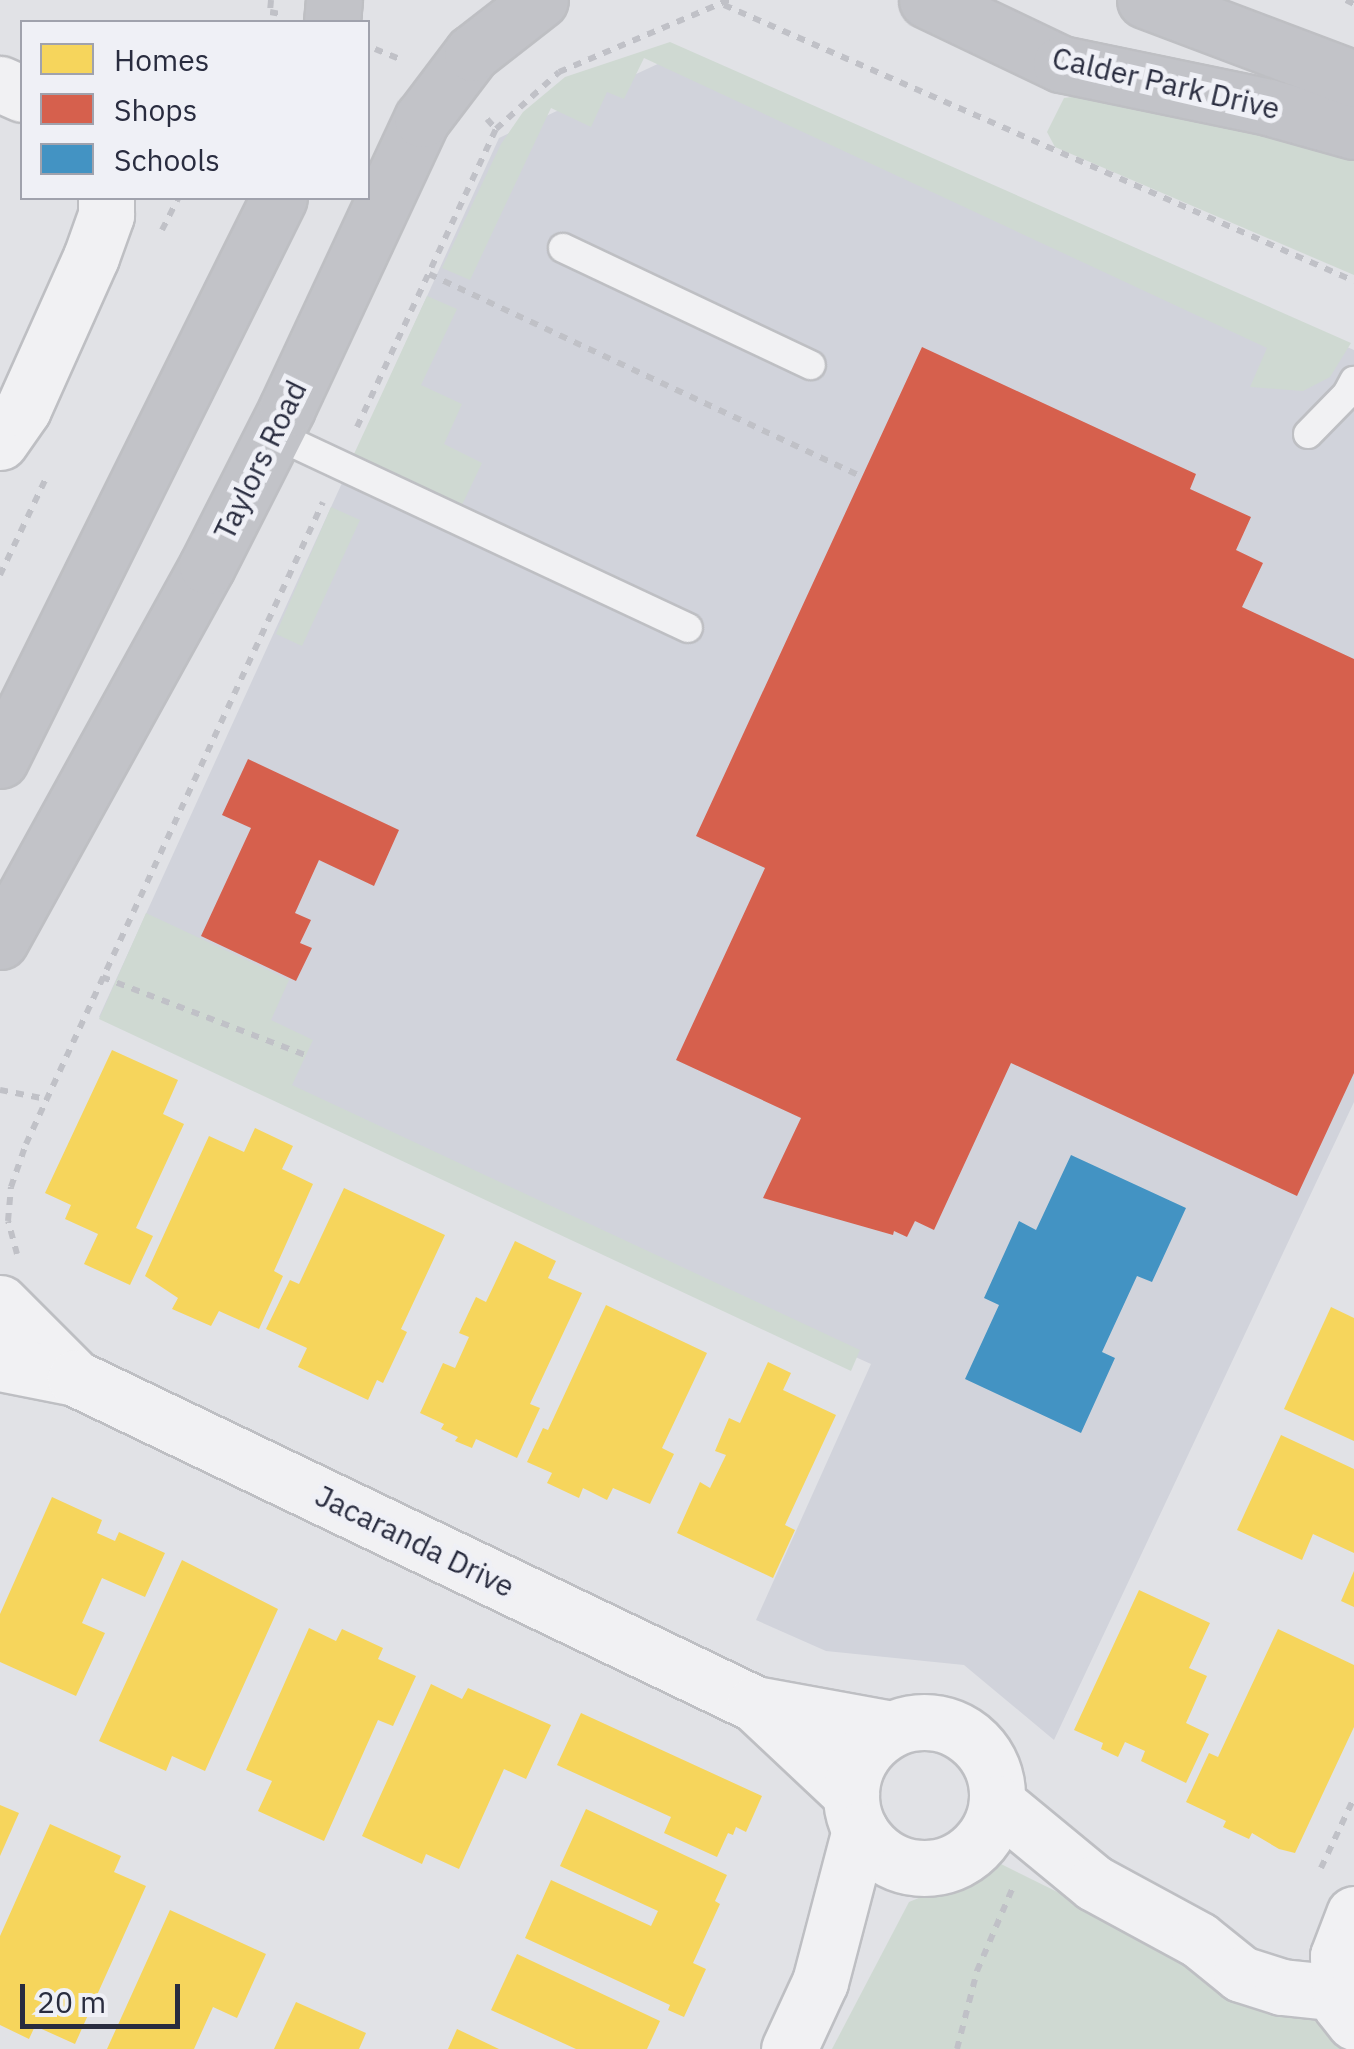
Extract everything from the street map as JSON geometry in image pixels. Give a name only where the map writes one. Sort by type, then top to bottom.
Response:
[{"type":"main road","name":"Taylors Road","points":[[0,941],[207,566],[274,434],[422,119],[472,53],[540,0]]},
{"type":"main road","name":"Calder Park Drive","points":[[927,0],[1062,64],[1268,107],[1354,131]]},
{"type":"main road","name":"Calder Park Drive","points":[[1146,0],[1354,79]]},
{"type":"main road","points":[[0,760],[278,200]]},
{"type":"street","points":[[0,442],[22,408],[91,258],[106,215],[106,200]]},
{"type":"street","name":"Jacaranda Drive","points":[[6,1284],[74,1378]]},
{"type":"street","name":"Jacaranda Drive","points":[[0,1362],[74,1378],[755,1704],[891,1730]]},
{"type":"street","name":"Jacaranda Drive","points":[[755,1704],[855,1812]]},
{"type":"street","points":[[790,2049],[820,1982],[855,1812],[862,1756],[891,1730],[914,1722],[938,1722],[961,1731],[993,1767],[997,1802],[980,1844],[962,1858],[926,1868],[888,1859],[855,1812]]},
{"type":"street","points":[[997,1802],[1094,1884],[1199,1940],[1349,1973]]},
{"type":"street","points":[[962,1858],[1094,1884]]},
{"type":"street","points":[[820,1982],[907,1866]]},
{"type":"lane","points":[[563,248],[812,365]]},
{"type":"lane","points":[[1308,434],[1347,394],[1354,381]]},
{"type":"lane","points":[[274,434],[688,628]]},
{"type":"path","points":[[1346,0],[1354,4]]},
{"type":"path","points":[[724,5],[1354,280]]},
{"type":"path","points":[[265,20],[270,12]]},
{"type":"path","points":[[6,1284],[18,1252],[8,1221],[10,1187],[46,1099],[496,129]]},
{"type":"path","points":[[428,274],[862,477]]},
{"type":"path","points":[[102,977],[305,1055]]},
{"type":"path","points":[[0,1090],[46,1099]]},
{"type":"path","points":[[1321,1868],[1354,1798]]},
{"type":"path","points":[[957,2049],[977,1971],[1021,1868]]},
{"type":"shaded area","points":[[670,42],[1351,343],[1330,377],[1303,391],[1250,387],[1267,348],[644,58],[624,99],[607,92],[591,127],[551,108],[470,280],[442,268],[501,144],[523,112],[565,77]]},
{"type":"shaded area","points":[[677,55],[1354,350],[1354,1102],[1054,1740],[964,1665],[826,1651],[756,1620],[871,1364],[99,1017],[499,138]]},
{"type":"shaded area","points":[[1079,96],[1354,153],[1354,275],[1055,147],[1047,132],[1064,98]]},
{"type":"shaded area","points":[[427,296],[457,309],[421,385],[462,404],[444,444],[482,463],[461,507],[354,454]]},
{"type":"shaded area","points":[[331,507],[360,520],[302,646],[276,634]]},
{"type":"shaded area","points":[[146,913],[289,980],[271,1020],[313,1040],[292,1085],[860,1350],[851,1371],[99,1019]]},
{"type":"shaded area","points":[[1001,1864],[1354,2039],[1354,2049],[832,2049],[909,1902]]},
{"type":"building: Homes","points":[[112,1050],[178,1080],[163,1114],[184,1124],[136,1228],[153,1236],[130,1285],[84,1264],[98,1234],[65,1219],[71,1205],[45,1193]]},
{"type":"building: Homes","points":[[255,1128],[293,1146],[282,1169],[313,1184],[274,1271],[283,1276],[259,1329],[219,1311],[211,1326],[172,1309],[178,1298],[145,1276],[209,1136],[244,1152]]},
{"type":"building: Homes","points":[[344,1188],[445,1235],[401,1329],[407,1332],[383,1383],[377,1380],[368,1400],[298,1367],[307,1348],[266,1329],[290,1280],[299,1284]]},
{"type":"building: Homes","points":[[515,1241],[556,1261],[548,1278],[582,1293],[530,1404],[540,1408],[517,1458],[476,1439],[472,1448],[455,1441],[458,1437],[441,1429],[444,1424],[420,1413],[443,1363],[455,1368],[469,1337],[459,1333],[476,1297],[486,1302]]},
{"type":"building: Homes","points":[[606,1305],[707,1353],[662,1448],[674,1454],[650,1504],[613,1488],[607,1500],[583,1488],[579,1498],[547,1483],[552,1473],[527,1462],[543,1428],[548,1430]]},
{"type":"building: Homes","points":[[1331,1307],[1354,1318],[1354,1441],[1284,1409]]},
{"type":"building: Homes","points":[[768,1362],[791,1373],[783,1390],[836,1415],[785,1525],[795,1530],[773,1578],[677,1533],[700,1482],[710,1488],[726,1455],[715,1451],[729,1418],[740,1423]]},
{"type":"building: Homes","points":[[1281,1435],[1354,1469],[1354,1553],[1313,1534],[1302,1560],[1237,1530]]},
{"type":"building: Homes","points":[[52,1497],[102,1520],[97,1533],[115,1541],[119,1532],[165,1553],[145,1597],[102,1578],[82,1623],[105,1633],[76,1696],[0,1662],[0,1614]]},
{"type":"building: Homes","points":[[182,1560],[278,1609],[205,1771],[172,1756],[166,1771],[99,1741]]},
{"type":"building: Homes","points":[[1354,1571],[1354,1607],[1341,1601]]},
{"type":"building: Homes","points":[[1139,1590],[1210,1623],[1189,1668],[1207,1676],[1186,1723],[1209,1734],[1186,1783],[1141,1761],[1145,1751],[1125,1742],[1118,1757],[1101,1749],[1103,1743],[1074,1730]]},
{"type":"building: Homes","points":[[309,1628],[336,1641],[342,1629],[383,1648],[378,1659],[416,1676],[393,1726],[378,1720],[324,1841],[258,1811],[272,1781],[246,1770]]},
{"type":"building: Homes","points":[[1278,1629],[1354,1665],[1354,1727],[1295,1853],[1279,1849],[1252,1833],[1249,1839],[1223,1827],[1226,1821],[1186,1802],[1209,1753],[1218,1757]]},
{"type":"building: Homes","points":[[431,1684],[462,1699],[468,1688],[551,1725],[526,1779],[504,1769],[459,1869],[426,1854],[422,1864],[362,1836]]},
{"type":"building: Homes","points":[[581,1713],[762,1796],[746,1832],[736,1827],[733,1835],[728,1833],[717,1857],[664,1833],[671,1817],[557,1765]]},
{"type":"building: Homes","points":[[0,1805],[19,1813],[0,1856]]},
{"type":"building: Homes","points":[[586,1809],[727,1875],[715,1901],[720,1904],[693,1963],[706,1969],[684,2017],[668,2010],[670,2005],[525,1938],[551,1880],[651,1926],[658,1911],[560,1866]]},
{"type":"building: Homes","points":[[50,1824],[121,1856],[114,1872],[146,1886],[75,2044],[35,2026],[29,2039],[0,2025],[0,1936]]},
{"type":"building: Homes","points":[[170,1910],[266,1954],[237,2018],[213,2007],[194,2049],[107,2049]]},
{"type":"building: Homes","points":[[517,1954],[660,2021],[647,2049],[576,2049],[491,2010]]},
{"type":"building: Homes","points":[[296,2002],[366,2033],[359,2049],[274,2049]]},
{"type":"building: Homes","points":[[457,2029],[499,2049],[448,2049]]},
{"type":"building: Shops","points":[[922,347],[1196,474],[1190,489],[1251,517],[1236,550],[1263,563],[1242,607],[1354,659],[1354,1073],[1297,1196],[1011,1063],[934,1230],[915,1221],[907,1237],[894,1231],[893,1235],[763,1198],[801,1118],[676,1060],[765,868],[696,836]]},
{"type":"building: Shops","points":[[248,759],[399,830],[374,886],[319,860],[295,913],[311,920],[300,943],[312,948],[296,981],[201,936],[251,828],[222,815]]},
{"type":"building: Schools","points":[[1071,1155],[1186,1208],[1152,1282],[1137,1276],[1102,1352],[1115,1358],[1081,1433],[965,1379],[999,1305],[984,1298],[1019,1221],[1036,1230]]}]
